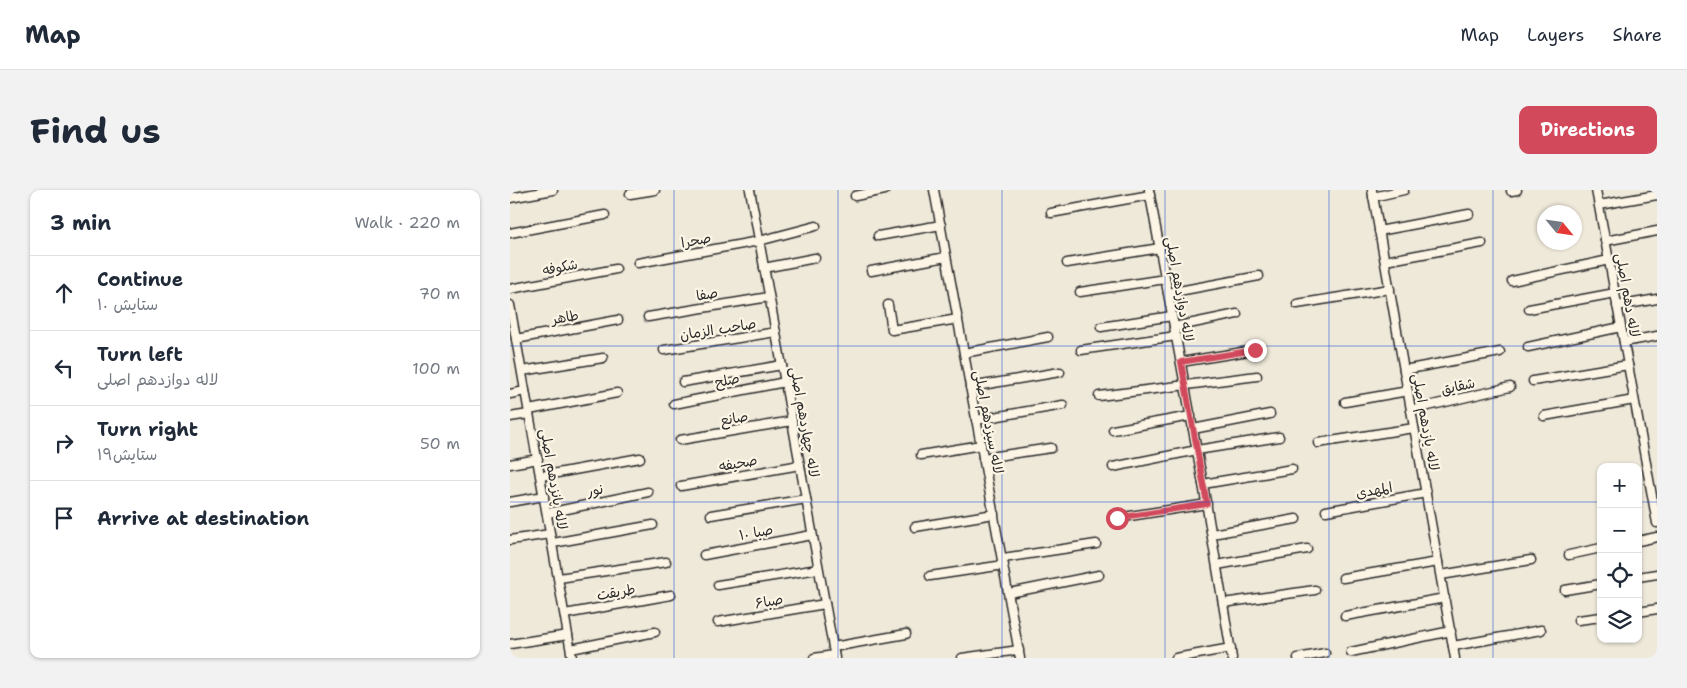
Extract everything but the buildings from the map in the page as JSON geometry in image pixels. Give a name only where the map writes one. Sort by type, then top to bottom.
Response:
[{"type":"street","points":[[510,198],[553,190]]},
{"type":"street","points":[[630,194],[655,190]]},
{"type":"street","name":"لاله چهاردهم اصلی","points":[[750,190],[834,653]]},
{"type":"street","points":[[855,196],[885,190]]},
{"type":"street","name":"لاله سیزدهم اصلی","points":[[934,190],[1020,654]]},
{"type":"street","points":[[1373,194],[1404,190]]},
{"type":"street","name":"لاله دهم اصلی","points":[[1596,190],[1634,400],[1653,478],[1657,523]]},
{"type":"street","points":[[1051,213],[1149,193]]},
{"type":"street","name":"لاله دوازدهم اصلی","points":[[1149,193],[1204,484],[1232,658]]},
{"type":"street","name":"لاله یازدهم اصلی","points":[[1373,194],[1455,658]]},
{"type":"street","points":[[1599,206],[1657,195]]},
{"type":"street","points":[[1380,232],[1469,214]]},
{"type":"street","points":[[510,233],[605,215]]},
{"type":"street","points":[[878,236],[941,225]]},
{"type":"street","name":"صحرا","points":[[638,263],[760,241],[816,226]]},
{"type":"street","points":[[1605,241],[1657,231]]},
{"type":"street","points":[[1385,261],[1482,243]]},
{"type":"street","points":[[1067,263],[1160,248]]},
{"type":"street","points":[[871,272],[946,257]]},
{"type":"street","points":[[764,268],[815,258]]},
{"type":"street","points":[[1512,281],[1608,260]]},
{"type":"street","name":"شکوفه","points":[[510,290],[616,269]]},
{"type":"street","points":[[1168,293],[1259,276]]},
{"type":"street","points":[[1080,292],[1165,279]]},
{"type":"street","points":[[1297,304],[1390,289]]},
{"type":"street","points":[[1529,309],[1615,294]]},
{"type":"street","name":"صفا","points":[[648,316],[770,297]]},
{"type":"street","points":[[1617,306],[1657,299]]},
{"type":"street","name":"لاله پانزدهم اصلی","points":[[510,305],[514,342],[522,371],[572,658]]},
{"type":"street","points":[[888,305],[892,330],[958,319]]},
{"type":"street","points":[[1174,327],[1237,314]]},
{"type":"street","points":[[1101,327],[1172,316]]},
{"type":"street","name":"طاهر","points":[[514,342],[618,320]]},
{"type":"street","points":[[1528,347],[1621,327]]},
{"type":"street","name":"صاحب الزمان","points":[[664,350],[776,332]]},
{"type":"street","points":[[1081,350],[1176,336]]},
{"type":"street","points":[[1624,342],[1657,336]]},
{"type":"street","points":[[964,353],[1048,337]]},
{"type":"street","points":[[1181,362],[1255,350]]},
{"type":"street","points":[[1404,370],[1500,352]]},
{"type":"street","points":[[522,371],[603,358]]},
{"type":"street","points":[[683,382],[782,365]]},
{"type":"street","points":[[1534,381],[1628,365]]},
{"type":"street","points":[[970,387],[1060,372]]},
{"type":"street","points":[[1099,396],[1258,376]]},
{"type":"street","name":"صلح","points":[[674,404],[785,382]]},
{"type":"street","name":"شقایق","points":[[1411,410],[1510,387]]},
{"type":"street","points":[[510,394],[525,391]]},
{"type":"street","points":[[1346,402],[1408,391]]},
{"type":"street","points":[[510,417],[617,393]]},
{"type":"street","points":[[1544,416],[1634,400]]},
{"type":"street","points":[[976,420],[1062,405]]},
{"type":"street","points":[[1193,429],[1270,414]]},
{"type":"street","points":[[1114,430],[1191,416]]},
{"type":"street","name":"صانع","points":[[680,440],[792,421]]},
{"type":"street","points":[[1318,444],[1414,428]]},
{"type":"street","points":[[1112,467],[1197,450],[1279,437]]},
{"type":"street","points":[[921,455],[981,445]]},
{"type":"street","points":[[983,458],[1051,448]]},
{"type":"street","points":[[541,476],[640,458]]},
{"type":"street","points":[[510,464],[538,459]]},
{"type":"street","name":"صحیفه","points":[[681,486],[800,465]]},
{"type":"street","points":[[1204,484],[1292,469]]},
{"type":"street","name":"نور","points":[[548,513],[648,492]]},
{"type":"street","name":"المهدی","points":[[1326,511],[1426,493]]},
{"type":"street","points":[[510,502],[544,496]]},
{"type":"street","points":[[711,515],[806,499]]},
{"type":"street","points":[[1117,518],[1207,504]]},
{"type":"street","points":[[915,528],[994,514]]},
{"type":"street","points":[[1212,534],[1296,519]]},
{"type":"street","points":[[553,543],[653,524]]},
{"type":"street","points":[[510,540],[550,534]]},
{"type":"street","name":"صبا ۱۰","points":[[704,554],[812,535]]},
{"type":"street","points":[[1642,540],[1657,537]]},
{"type":"street","points":[[930,576],[1096,544]]},
{"type":"street","points":[[1569,555],[1597,549]]},
{"type":"street","points":[[1217,565],[1307,550]]},
{"type":"street","points":[[1441,575],[1531,560]]},
{"type":"street","points":[[559,578],[666,562]]},
{"type":"street","points":[[1343,578],[1438,562]]},
{"type":"street","points":[[718,585],[818,569]]},
{"type":"street","points":[[1642,576],[1657,574]]},
{"type":"street","points":[[1009,593],[1099,576]]},
{"type":"street","points":[[1564,590],[1597,585]]},
{"type":"street","points":[[1223,603],[1314,590]]},
{"type":"street","name":"طریقت","points":[[565,614],[671,595]]},
{"type":"street","points":[[1345,616],[1445,598]]},
{"type":"street","name":"صبا۶","points":[[718,622],[825,604]]},
{"type":"street","points":[[1642,611],[1657,609]]},
{"type":"street","points":[[1578,620],[1597,618]]},
{"type":"street","points":[[1453,646],[1541,630]]},
{"type":"street","points":[[571,649],[655,632]]},
{"type":"street","points":[[1351,652],[1451,632]]},
{"type":"street","points":[[814,658],[906,634]]},
{"type":"street","points":[[510,644],[568,635]]},
{"type":"street","points":[[1176,658],[1230,648]]},
{"type":"street","points":[[1298,658],[1325,653]]},
{"type":"street","points":[[962,658],[1020,654]]},
{"type":"route","points":[[1117,518],[1207,504],[1181,362],[1255,350]]}]
